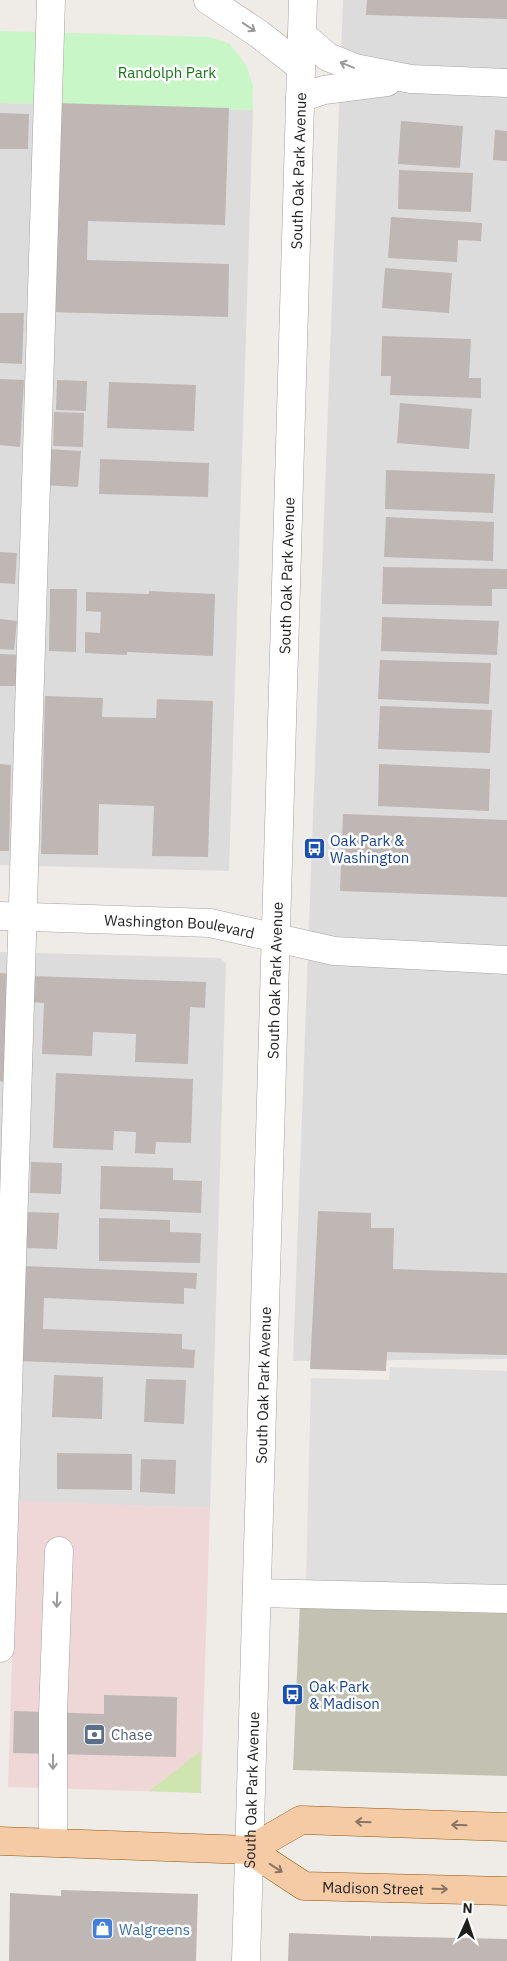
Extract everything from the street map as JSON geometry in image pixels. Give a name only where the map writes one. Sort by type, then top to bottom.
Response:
[{"type":"main road","points":[[0,1841],[249,1850],[301,1820],[507,1827]]},
{"type":"main road","name":"Madison Street","points":[[249,1850],[304,1886],[507,1891]]},
{"type":"street","points":[[0,1648],[11,917],[51,0]]},
{"type":"street","points":[[208,0],[259,34],[301,67]]},
{"type":"street","name":"South Oak Park Avenue","points":[[246,1961],[303,0]]},
{"type":"street","points":[[302,35],[328,57],[355,68],[411,79],[507,83]]},
{"type":"street","points":[[300,98],[324,90],[411,79]]},
{"type":"street","name":"Washington Boulevard","points":[[11,917],[210,923],[334,951],[507,960]]},
{"type":"street","points":[[53,1842],[58,1551]]},
{"type":"street","points":[[257,1593],[507,1599]]},
{"type":"shaded area","points":[[343,0],[507,0],[507,1359],[293,1361]]},
{"type":"shaded area","points":[[0,103],[253,110],[229,871],[0,865]]},
{"type":"shaded area","points":[[0,952],[220,958],[226,963],[210,1508],[0,1501]]},
{"type":"shaded area","points":[[390,1367],[507,1371],[507,1591],[306,1586],[311,1378],[389,1380]]},
{"type":"shaded area","points":[[17,1501],[210,1508],[201,1793],[8,1787]]},
{"type":"shaded area","points":[[300,1603],[507,1608],[507,1776],[293,1770]]},
{"type":"green space","name":"Randolph Park","points":[[0,31],[210,37],[230,44],[246,65],[253,86],[253,110],[0,103]]},
{"type":"green space","points":[[201,1751],[201,1793],[149,1791]]},
{"type":"building","points":[[367,0],[507,0],[507,19],[366,15]]},
{"type":"building","points":[[54,103],[229,108],[225,225],[88,221],[87,260],[229,264],[228,317],[48,312]]},
{"type":"building","points":[[0,113],[29,114],[28,149],[0,149]]},
{"type":"building","points":[[401,121],[463,126],[460,168],[398,164]]},
{"type":"building","points":[[495,130],[507,131],[507,161],[493,160]]},
{"type":"building","points":[[399,170],[473,173],[471,212],[398,209]]},
{"type":"building","points":[[391,217],[482,223],[481,241],[458,240],[457,262],[388,258]]},
{"type":"building","points":[[385,268],[452,273],[449,313],[382,308]]},
{"type":"building","points":[[0,313],[24,313],[22,364],[0,363]]},
{"type":"building","points":[[382,336],[471,339],[469,378],[481,378],[481,398],[390,395],[391,376],[381,376]]},
{"type":"building","points":[[0,379],[24,380],[20,447],[0,445]]},
{"type":"building","points":[[57,380],[87,381],[86,411],[56,410]]},
{"type":"building","points":[[109,382],[196,385],[194,431],[107,428]]},
{"type":"building","points":[[400,403],[472,409],[469,449],[397,443]]},
{"type":"building","points":[[54,412],[84,413],[83,447],[53,446]]},
{"type":"building","points":[[48,449],[81,451],[78,487],[45,485]]},
{"type":"building","points":[[100,459],[209,463],[208,497],[99,494]]},
{"type":"building","points":[[386,470],[495,474],[493,513],[385,509]]},
{"type":"building","points":[[386,517],[494,522],[493,561],[384,557]]},
{"type":"building","points":[[0,552],[17,553],[15,584],[0,583]]},
{"type":"building","points":[[383,567],[507,569],[507,589],[492,589],[492,606],[382,604]]},
{"type":"building","points":[[50,589],[77,589],[76,652],[49,651]]},
{"type":"building","points":[[149,591],[215,594],[213,656],[127,652],[127,655],[85,653],[85,632],[100,633],[101,612],[86,611],[86,592],[149,594]]},
{"type":"building","points":[[382,617],[499,621],[497,655],[381,651]]},
{"type":"building","points":[[0,619],[17,621],[14,650],[0,649]]},
{"type":"building","points":[[0,654],[21,655],[20,686],[0,686]]},
{"type":"building","points":[[380,660],[491,663],[489,704],[378,699]]},
{"type":"building","points":[[45,696],[103,698],[102,717],[156,718],[157,699],[213,701],[208,857],[152,856],[154,806],[99,804],[98,855],[41,854]]},
{"type":"building","points":[[380,706],[492,710],[490,753],[378,749]]},
{"type":"building","points":[[0,764],[11,765],[9,851],[0,851]]},
{"type":"building","points":[[379,764],[490,769],[489,811],[378,806]]},
{"type":"building","points":[[343,814],[507,820],[507,897],[340,891]]},
{"type":"building","points":[[0,973],[11,974],[3,1082],[0,1081]]},
{"type":"building","points":[[31,976],[206,982],[205,1008],[190,1007],[188,1064],[135,1062],[136,1034],[93,1032],[92,1056],[42,1054],[44,1003],[30,1002]]},
{"type":"building","points":[[56,1073],[193,1079],[191,1143],[156,1142],[155,1154],[135,1153],[136,1132],[114,1131],[113,1150],[53,1148]]},
{"type":"building","points":[[31,1162],[62,1163],[61,1194],[30,1193]]},
{"type":"building","points":[[101,1166],[173,1168],[173,1180],[202,1181],[201,1213],[100,1209]]},
{"type":"building","points":[[318,1211],[371,1213],[371,1228],[394,1228],[393,1269],[507,1273],[507,1355],[387,1352],[386,1371],[310,1369]]},
{"type":"building","points":[[25,1212],[59,1213],[57,1249],[24,1248]]},
{"type":"building","points":[[99,1218],[170,1220],[170,1232],[201,1233],[200,1263],[99,1261]]},
{"type":"building","points":[[23,1266],[197,1273],[196,1289],[184,1288],[184,1304],[44,1298],[43,1329],[182,1334],[182,1349],[195,1350],[194,1368],[19,1361]]},
{"type":"building","points":[[54,1375],[103,1377],[102,1419],[52,1417]]},
{"type":"building","points":[[146,1379],[186,1380],[184,1424],[144,1422]]},
{"type":"building","points":[[57,1453],[132,1454],[132,1490],[57,1489]]},
{"type":"building","points":[[141,1459],[176,1460],[175,1494],[140,1492]]},
{"type":"building","name":"Chase","points":[[104,1695],[177,1697],[176,1757],[13,1753],[14,1711],[104,1714]]},
{"type":"building","name":"Walgreens","points":[[61,1890],[198,1894],[196,1961],[9,1961],[10,1893],[61,1896]]},
{"type":"building","points":[[289,1933],[370,1936],[370,1942],[371,1936],[507,1939],[507,1961],[288,1961]]},
{"type":"place","name":"Oak Park & Washington","points":[[314,849]]},
{"type":"place","name":"Oak Park & Madison","points":[[293,1695]]},
{"type":"place","name":"Chase","points":[[95,1734]]},
{"type":"place","name":"Walgreens","points":[[103,1929]]}]
